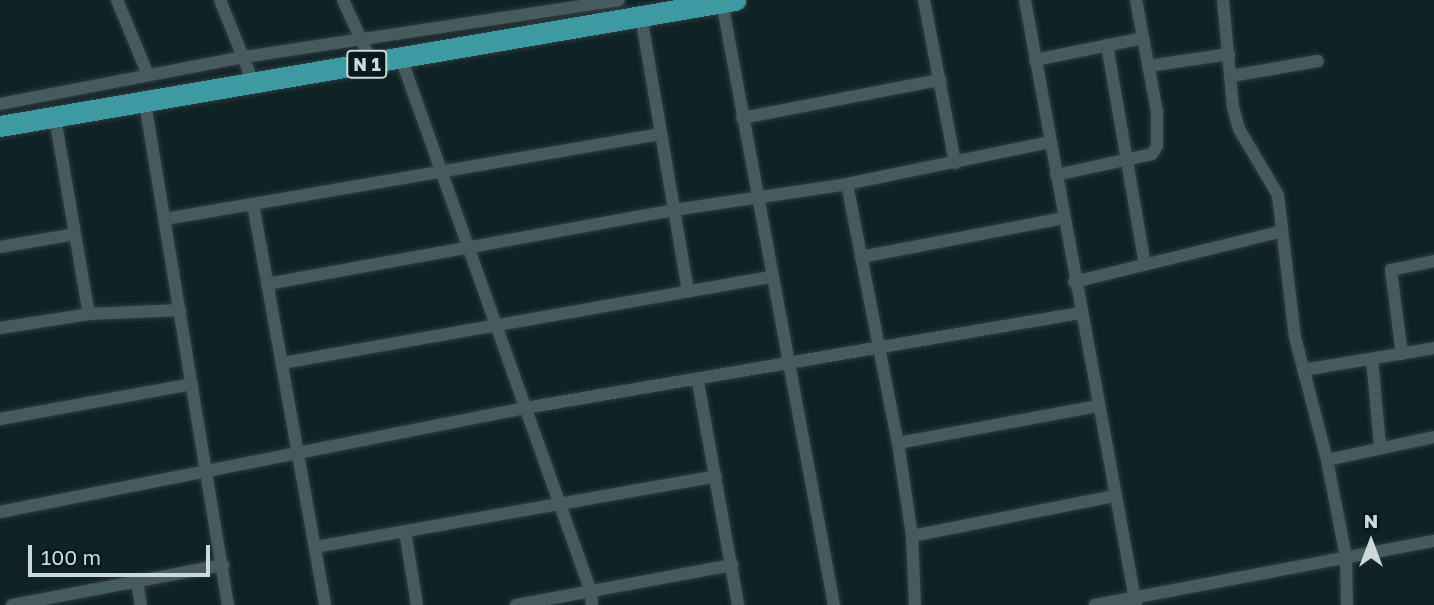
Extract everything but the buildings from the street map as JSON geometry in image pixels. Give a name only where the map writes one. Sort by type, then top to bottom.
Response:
[{"type":"highway","name":"N 1","points":[[0,125],[145,103],[728,1]]},
{"type":"street","points":[[117,0],[148,75]]},
{"type":"street","points":[[220,0],[254,84]]},
{"type":"street","points":[[343,0],[372,63]]},
{"type":"street","points":[[0,103],[244,58],[619,0]]},
{"type":"street","points":[[924,0],[955,163]]},
{"type":"street","points":[[1024,0],[1134,600]]},
{"type":"street","points":[[1056,175],[1152,154],[1157,146],[1148,66],[1136,0]]},
{"type":"street","points":[[1223,0],[1239,130],[1278,195],[1279,232],[1303,370],[1327,460],[1346,557],[1347,605]]},
{"type":"street","points":[[728,1],[755,197],[834,605]]},
{"type":"street","points":[[641,16],[688,291]]},
{"type":"street","points":[[1035,60],[1143,38]]},
{"type":"street","points":[[1107,45],[1130,159],[1145,265]]},
{"type":"street","points":[[1148,66],[1229,54]]},
{"type":"street","points":[[401,58],[591,599]]},
{"type":"street","points":[[1231,76],[1318,61]]},
{"type":"street","points":[[742,118],[940,80]]},
{"type":"street","points":[[145,103],[228,605]]},
{"type":"street","points":[[55,118],[89,314]]},
{"type":"street","points":[[164,219],[660,134]]},
{"type":"street","points":[[267,284],[674,210],[847,184],[1050,142]]},
{"type":"street","points":[[847,184],[898,443],[912,536],[915,605]]},
{"type":"street","points":[[253,204],[325,605]]},
{"type":"street","points":[[862,257],[1063,218]]},
{"type":"street","points":[[1074,282],[1279,232]]},
{"type":"street","points":[[0,247],[75,234]]},
{"type":"street","points":[[1402,354],[1391,270],[1434,261]]},
{"type":"street","points":[[282,363],[770,277]]},
{"type":"street","points":[[0,328],[89,314],[180,310]]},
{"type":"street","points":[[0,512],[525,408],[698,382],[1080,313]]},
{"type":"street","points":[[1303,370],[1434,348]]},
{"type":"street","points":[[1372,359],[1380,446]]},
{"type":"street","points":[[698,382],[738,605]]},
{"type":"street","points":[[0,419],[192,384]]},
{"type":"street","points":[[898,443],[1097,406]]},
{"type":"street","points":[[1327,460],[1380,446],[1434,437]]},
{"type":"street","points":[[315,547],[716,476]]},
{"type":"street","points":[[912,536],[1114,496]]},
{"type":"street","points":[[404,531],[417,605]]},
{"type":"street","points":[[1095,605],[1134,600],[1434,541]]},
{"type":"street","points":[[12,605],[223,565]]},
{"type":"street","points":[[516,605],[591,599],[732,565]]},
{"type":"street","points":[[137,581],[141,605]]}]
